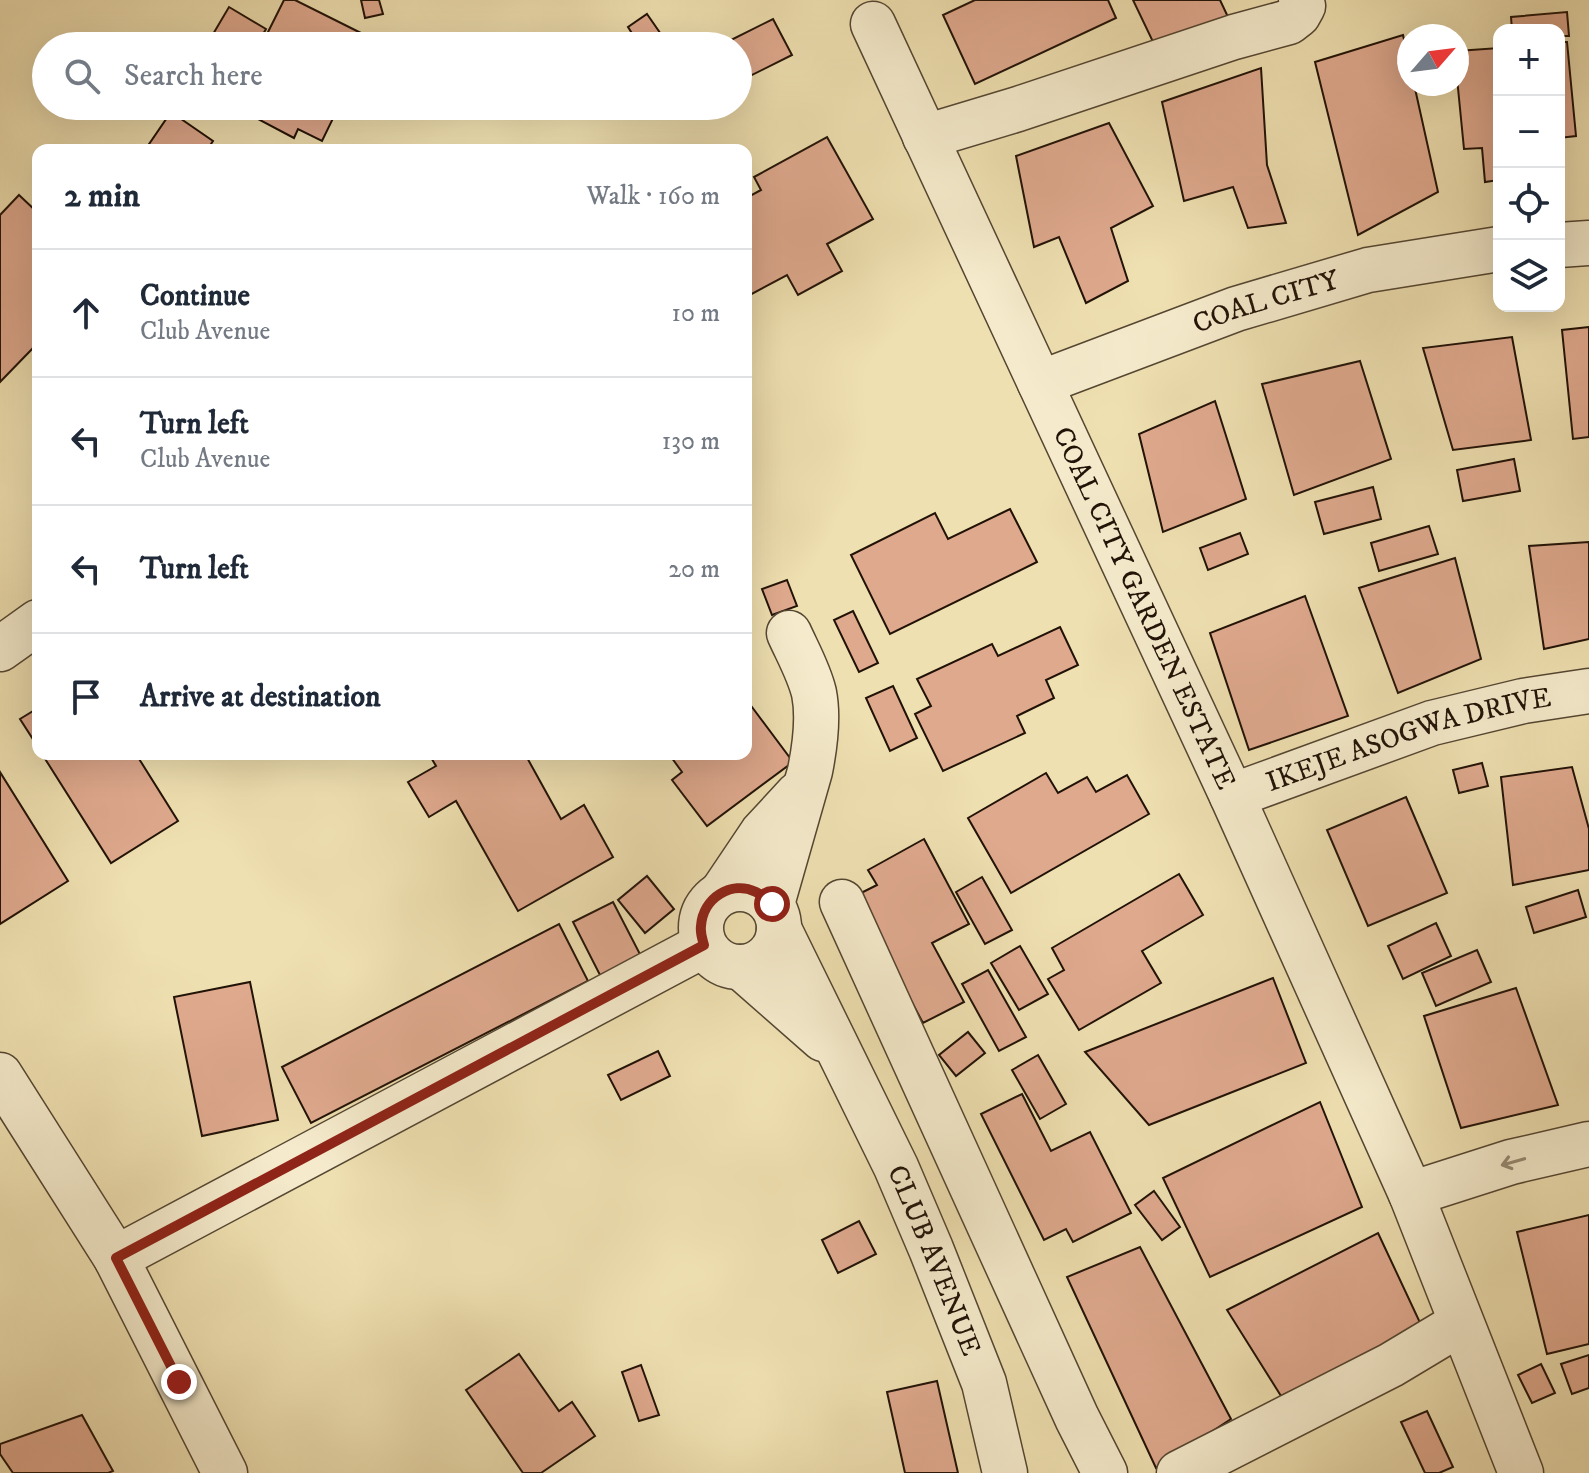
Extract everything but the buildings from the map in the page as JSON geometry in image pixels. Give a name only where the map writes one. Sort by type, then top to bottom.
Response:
[{"type":"street","points":[[925,137],[1289,22],[1303,6],[1301,0]]},
{"type":"street","name":"COAL CITY GARDEN ESTATE","points":[[873,24],[1232,796],[1411,1194],[1521,1473]]},
{"type":"street","points":[[1565,245],[1589,243]]},
{"type":"street","name":"COAL CITY","points":[[1040,383],[1236,309],[1368,270],[1493,250]]},
{"type":"street","points":[[0,649],[32,626]]},
{"type":"street","points":[[741,967],[763,960],[777,941],[775,917],[814,748],[815,696],[789,633]]},
{"type":"street","name":"IKEJE ASOGWA DRIVE","points":[[1232,796],[1432,723],[1523,701],[1589,691]]},
{"type":"street","points":[[116,1258],[704,945],[700,930],[702,914],[723,891],[762,833],[805,786]]},
{"type":"street","points":[[723,891],[741,888],[758,893],[775,917]]},
{"type":"street","points":[[842,902],[1077,1418],[1105,1473]]},
{"type":"street","name":"CLUB AVENUE","points":[[775,917],[896,1167],[984,1383],[1005,1473]]},
{"type":"street","name":"CLUB AVENUE","points":[[704,945],[720,962],[741,967],[840,1054]]},
{"type":"street","points":[[0,1075],[116,1258],[225,1473]]},
{"type":"street","points":[[1411,1194],[1511,1162],[1589,1144]]},
{"type":"street","points":[[1179,1473],[1391,1365],[1461,1323]]},
{"type":"route","points":[[179,1382],[116,1258],[704,945],[700,930],[702,914],[723,891],[741,888],[758,893],[772,904]]}]
